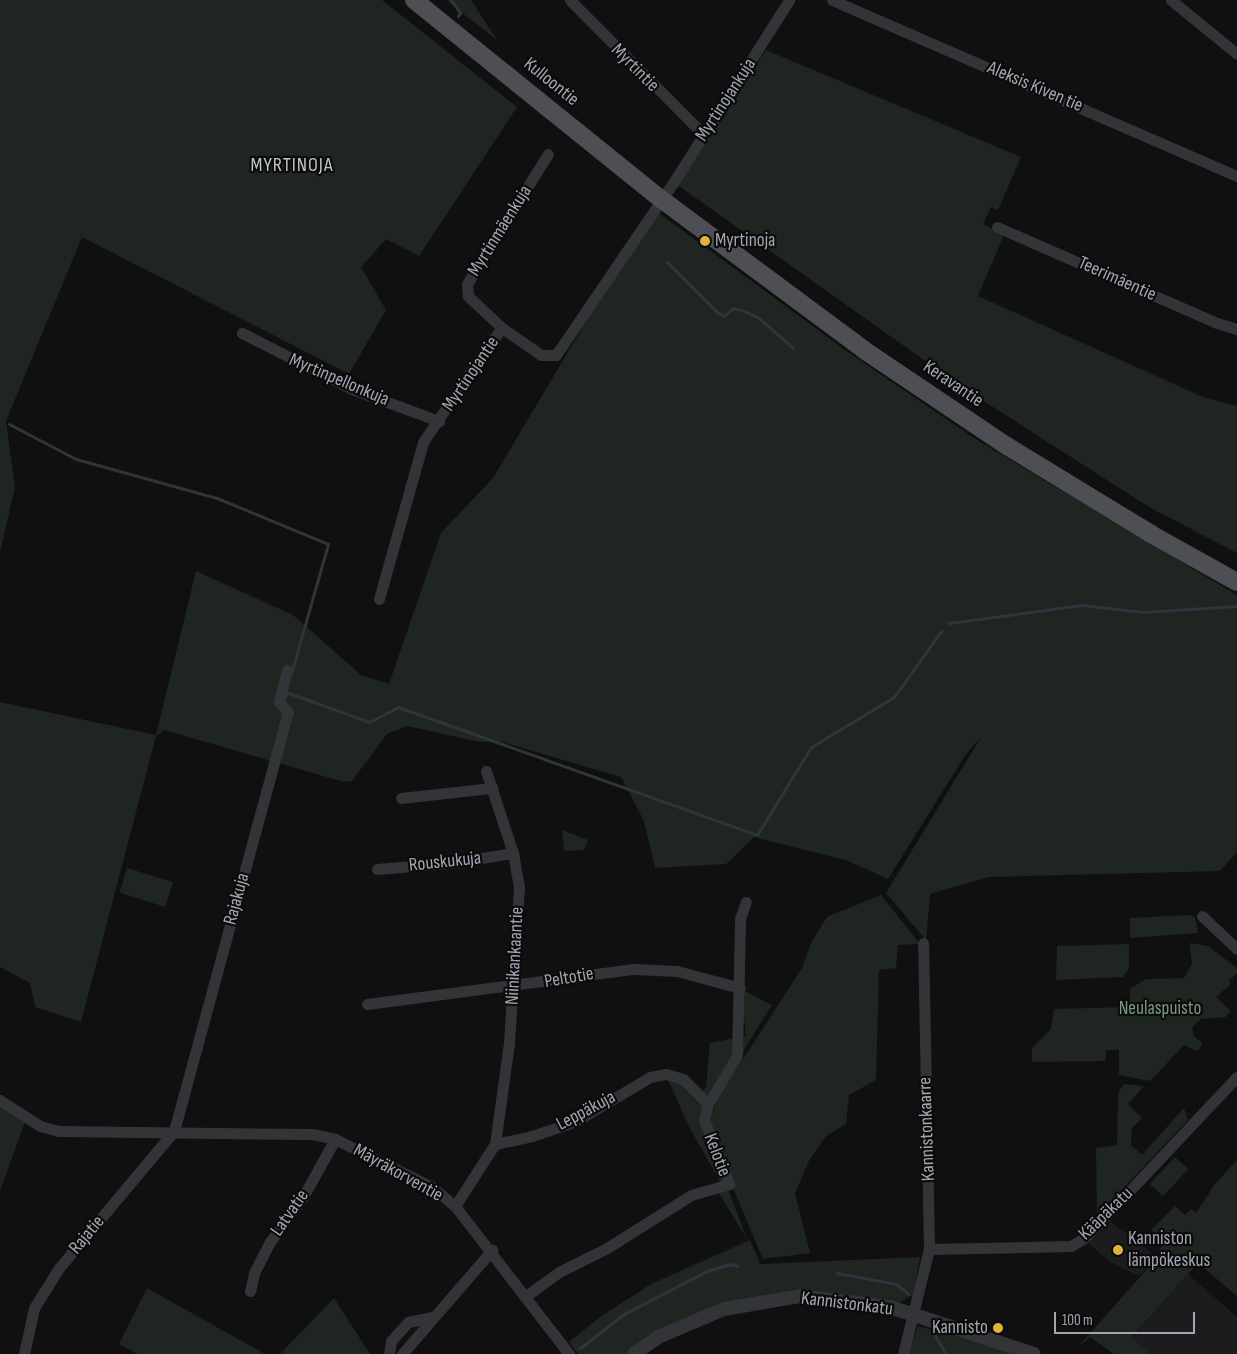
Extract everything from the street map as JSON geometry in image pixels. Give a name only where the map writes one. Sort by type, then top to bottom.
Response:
[{"type":"main road","name":"Kulloontie","points":[[414,0],[661,199]]},
{"type":"main road","name":"Keravantie","points":[[661,199],[864,350],[959,414],[1151,534],[1237,582]]},
{"type":"street","name":"Myrtintie","points":[[570,0],[703,134]]},
{"type":"street","name":"Myrtinojankuja","points":[[661,199],[789,0]]},
{"type":"street","name":"Aleksis Kiven tie","points":[[832,0],[1237,176]]},
{"type":"street","points":[[1170,0],[1237,54]]},
{"type":"street","name":"Myrtinmäenkuja","points":[[502,328],[468,296],[468,284],[548,154]]},
{"type":"street","name":"Myrtinojantie","points":[[378,599],[417,457],[423,442],[502,328],[541,355],[556,355],[661,199]]},
{"type":"street","name":"Teerimäentie","points":[[997,227],[1217,323],[1237,329]]},
{"type":"street","name":"Myrtinpellonkuja","points":[[242,334],[352,389],[439,421]]},
{"type":"street","name":"Rajakuja","points":[[174,1130],[288,712],[279,702],[288,670]]},
{"type":"street","name":"Niinikankaantie","points":[[486,771],[513,853],[519,887],[514,987],[495,1144]]},
{"type":"street","points":[[401,798],[492,788]]},
{"type":"street","name":"Rouskukuja","points":[[377,869],[451,863],[513,853]]},
{"type":"street","name":"Kelotie","points":[[526,1296],[559,1272],[607,1248],[691,1196],[729,1184],[704,1120],[708,1104],[737,1056],[740,988],[740,919],[746,902]]},
{"type":"street","points":[[1202,916],[1237,949]]},
{"type":"street","name":"Kannistonkaarre","points":[[903,1354],[915,1314],[929,1249],[923,943]]},
{"type":"street","name":"Peltotie","points":[[367,1004],[514,987],[634,969],[676,971],[740,988]]},
{"type":"street","name":"Leppäkuja","points":[[495,1144],[532,1136],[576,1121],[650,1077],[666,1074],[683,1079],[708,1104]]},
{"type":"street","name":"Kääpäkatu","points":[[929,1249],[1071,1246],[1086,1237],[1237,1077]]},
{"type":"street","name":"Mäyräkorventie","points":[[0,1100],[40,1126],[59,1131],[174,1130],[260,1136],[312,1134],[335,1139],[432,1187],[455,1206],[492,1250],[569,1354]]},
{"type":"street","name":"Rajatie","points":[[24,1354],[34,1308],[59,1268],[174,1130]]},
{"type":"street","name":"Latvatie","points":[[250,1291],[254,1273],[270,1242],[303,1197],[335,1139]]},
{"type":"street","points":[[455,1206],[495,1144]]},
{"type":"street","points":[[402,1354],[432,1317],[492,1250]]},
{"type":"street","name":"Kannistonkatu","points":[[634,1354],[682,1326],[746,1303],[800,1296],[838,1299],[915,1314],[1034,1354]]},
{"type":"street","points":[[390,1354],[391,1341],[408,1322],[432,1317]]},
{"type":"shaded area","points":[[1111,1222],[1157,1257],[1139,1276],[1110,1262],[1089,1244]]},
{"type":"shaded area","points":[[1188,1274],[1237,1317],[1237,1354],[1151,1354],[1132,1338]]},
{"type":"green space","points":[[0,0],[382,0],[517,107],[419,256],[386,239],[361,267],[386,310],[349,374],[82,237],[6,421],[15,487],[0,553]]},
{"type":"green space","points":[[447,0],[471,0],[497,40],[452,5]]},
{"type":"green space","points":[[766,50],[1021,157],[998,210],[991,207],[983,224],[1004,235],[978,296],[1203,397],[1237,406],[1237,553],[1149,507],[962,387],[676,184]]},
{"type":"green space","points":[[659,213],[845,350],[977,440],[1237,595],[1237,852],[1220,871],[989,877],[930,894],[926,940],[886,893],[981,737],[966,754],[888,879],[846,860],[754,837],[726,864],[655,868],[644,821],[621,777],[502,742],[480,742],[407,726],[387,734],[352,781],[344,782],[164,730],[156,736],[81,1022],[35,1007],[30,983],[0,967],[0,702],[156,735],[196,571],[293,615],[361,675],[389,684],[441,533],[493,478],[649,216]]},
{"type":"green space","points":[[562,830],[588,840],[584,850],[564,851]]},
{"type":"green space","points":[[127,868],[173,882],[165,907],[119,893]]},
{"type":"green space","points":[[881,895],[920,944],[898,945],[896,968],[879,970],[876,1080],[849,1095],[846,1124],[826,1136],[809,1161],[795,1193],[810,1253],[763,1259],[711,1136],[711,1118],[718,1098],[802,968],[811,943],[827,917]]},
{"type":"green space","points":[[1188,915],[1195,917],[1198,933],[1130,938],[1130,918]]},
{"type":"green space","name":"Neulaspuisto","points":[[1189,943],[1208,946],[1237,968],[1237,973],[1229,981],[1231,984],[1216,997],[1231,1011],[1226,1017],[1201,1019],[1192,1027],[1194,1036],[1203,1044],[1197,1051],[1184,1045],[1150,1081],[1119,1075],[1119,1050],[1106,1050],[1105,1061],[1032,1062],[1032,1048],[1051,1029],[1054,1009],[1130,1007],[1130,989],[1146,979],[1184,978],[1192,964]]},
{"type":"green space","points":[[1129,944],[1129,968],[1123,977],[1056,980],[1057,946]]},
{"type":"green space","points":[[741,989],[772,1005],[716,1095],[710,1096],[707,1134],[747,1239],[717,1190],[724,1188],[689,1127],[666,1075],[702,1092],[706,1087],[710,1043],[746,1036]]},
{"type":"green space","points":[[1124,1084],[1144,1086],[1128,1104],[1142,1118],[1132,1128],[1131,1145],[1142,1155],[1184,1108],[1188,1120],[1097,1216],[1096,1148],[1117,1145],[1118,1093]]},
{"type":"green space","points":[[0,1106],[25,1122],[0,1191]]},
{"type":"green space","points":[[1175,1157],[1188,1169],[1163,1196],[1150,1184]]},
{"type":"green space","points":[[1237,1160],[1237,1296],[1198,1263],[1132,1337],[1151,1354],[1114,1354],[1090,1337],[1077,1348],[1156,1259],[1163,1242],[1151,1230],[1175,1206],[1185,1215],[1191,1209],[1196,1213],[1215,1184]]},
{"type":"green space","points":[[750,1240],[760,1264],[920,1257],[913,1295],[898,1303],[800,1289],[723,1304],[658,1332],[627,1354],[578,1354],[569,1342],[600,1317],[651,1284]]},
{"type":"green space","points":[[147,1288],[265,1354],[137,1354],[119,1344]]},
{"type":"green space","points":[[334,1298],[370,1354],[280,1354]]},
{"type":"green space","points":[[918,1326],[1016,1353],[1017,1354],[908,1354]]},
{"type":"waterway","points":[[451,0],[460,13],[458,16]]},
{"type":"waterway","points":[[667,262],[718,313],[724,316],[733,308],[744,311],[759,318],[793,348]]},
{"type":"waterway","points":[[9,424],[76,459],[217,498],[328,544],[291,674]]},
{"type":"waterway","points":[[949,623],[1082,605],[1143,612],[1237,606]]},
{"type":"waterway","points":[[286,692],[369,722],[398,707],[757,835],[811,747],[894,697],[942,630]]},
{"type":"waterway","points":[[580,1348],[624,1314],[707,1271],[730,1264],[738,1266]]},
{"type":"waterway","points":[[837,1273],[896,1284],[909,1294]]},
{"type":"waterway","points":[[934,1334],[946,1354]]},
{"type":"place","name":"Myrtinoja","points":[[705,241]]},
{"type":"place","name":"Kanniston lämpökeskus","points":[[1118,1250]]},
{"type":"place","name":"Kannisto","points":[[998,1328]]},
{"type":"district","name":"MYRTINOJA","points":[[292,165]]}]
